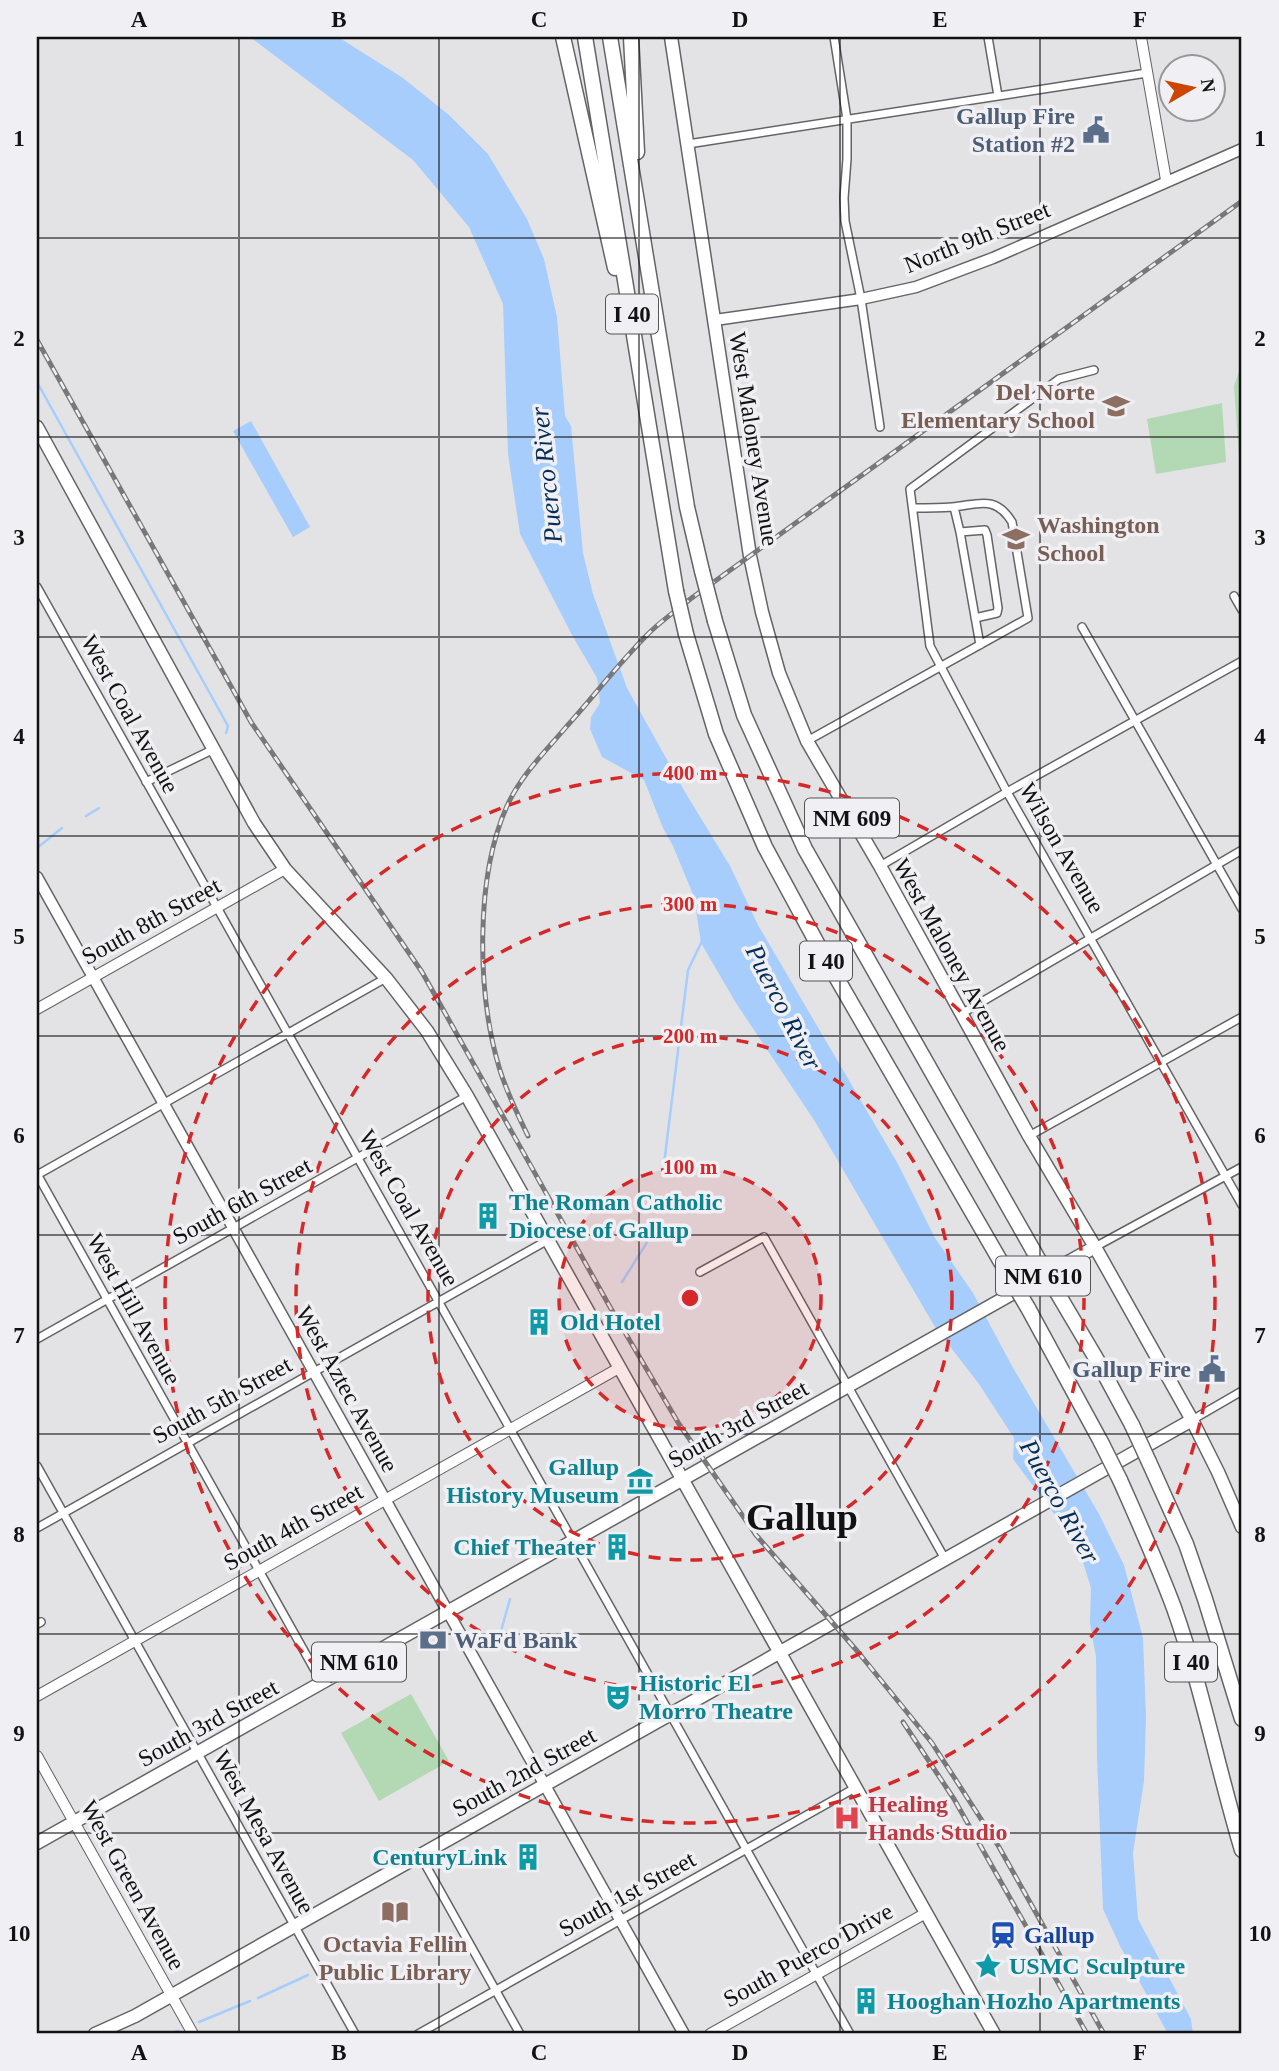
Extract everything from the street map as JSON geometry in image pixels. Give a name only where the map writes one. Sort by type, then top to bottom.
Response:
[{"type":"highway","points":[[563,37],[643,388]]},
{"type":"highway","name":"I 40","points":[[585,37],[676,592],[716,734],[765,847],[824,956],[1006,1269],[1120,1480],[1147,1539],[1174,1610],[1202,1697],[1242,1850]]},
{"type":"highway","name":"I 40","points":[[610,37],[687,507],[715,621],[744,715],[805,849],[1132,1425],[1186,1544],[1242,1720]]},
{"type":"highway","points":[[631,37],[643,244]]},
{"type":"main road","name":"West Maloney Avenue","points":[[671,37],[750,556],[779,673],[807,741],[1192,1420],[1242,1527]]},
{"type":"main road","name":"North 9th Street","points":[[715,320],[861,299],[916,287],[993,258],[1242,149]]},
{"type":"main road","points":[[37,427],[254,823],[285,869],[386,978],[427,1031],[467,1096],[994,2034]]},
{"type":"main road","name":"West Aztec Avenue","points":[[37,877],[684,2034]]},
{"type":"main road","name":"South 3rd Street","points":[[37,1843],[1095,1247]]},
{"type":"main road","name":"South 2nd Street","points":[[95,2034],[135,2016],[1192,1420]]},
{"type":"street","points":[[834,37],[847,119],[845,221],[861,299],[880,427]]},
{"type":"street","points":[[988,37],[998,96]]},
{"type":"street","points":[[1141,37],[1167,180]]},
{"type":"street","points":[[688,144],[1147,73]]},
{"type":"street","name":"Wilson Avenue","points":[[1094,370],[1059,379],[910,489],[930,646],[1007,792],[1242,1205]]},
{"type":"street","points":[[807,741],[1028,618],[1016,544],[1008,516],[1003,510],[981,501],[954,507],[912,508]]},
{"type":"street","points":[[954,507],[980,645]]},
{"type":"street","points":[[960,532],[985,530],[987,535],[998,608],[997,613],[975,618]]},
{"type":"street","name":"West Coal Avenue","points":[[37,587],[850,2034]]},
{"type":"street","points":[[1234,596],[1242,610]]},
{"type":"street","points":[[1082,627],[1242,909]]},
{"type":"street","points":[[880,866],[1242,661]]},
{"type":"street","points":[[146,782],[212,750]]},
{"type":"street","points":[[961,1014],[1242,850]]},
{"type":"street","name":"South 8th Street","points":[[37,1009],[285,869]]},
{"type":"street","points":[[37,1175],[386,978]]},
{"type":"street","points":[[1029,1136],[1242,1017]]},
{"type":"street","name":"South 6th Street","points":[[37,1339],[467,1096]]},
{"type":"street","points":[[1095,1247],[1242,1167]]},
{"type":"street","name":"West Hill Avenue","points":[[37,1175],[321,1683]]},
{"type":"street","points":[[700,1272],[764,1237],[945,1559]]},
{"type":"street","name":"South 5th Street","points":[[64,1513],[548,1240]]},
{"type":"street","name":"South 4th Street","points":[[135,1641],[619,1368]]},
{"type":"street","points":[[1192,1420],[1242,1391]]},
{"type":"street","name":"West Mesa Avenue","points":[[37,1466],[355,2034]]},
{"type":"street","points":[[37,1528],[64,1513]]},
{"type":"street","points":[[37,1696],[135,1641]]},
{"type":"street","name":"West Green Avenue","points":[[37,1756],[193,2034]]},
{"type":"street","name":"South 1st Street","points":[[418,2034],[855,1788]]},
{"type":"street","points":[[420,1855],[520,2034]]},
{"type":"street","name":"South Puerco Drive","points":[[710,2034],[926,1913]]},
{"type":"green space","points":[[1242,363],[1242,499],[1234,386]]},
{"type":"green space","points":[[1222,403],[1226,462],[1156,474],[1147,419]]},
{"type":"green space","points":[[411,1694],[449,1761],[379,1801],[341,1733]]},
{"type":"water","name":"Puerco River","points":[[250,37],[338,37],[403,78],[449,115],[488,154],[527,219],[544,259],[557,317],[565,416],[571,426],[583,553],[593,594],[627,688],[730,866],[758,925],[898,1164],[935,1238],[973,1293],[1012,1366],[1099,1514],[1124,1565],[1143,1638],[1146,1717],[1144,1781],[1133,1853],[1138,1919],[1191,2019],[1193,2034],[1168,2034],[1103,1909],[1096,1657],[1090,1623],[1091,1588],[1078,1546],[1013,1459],[1014,1438],[979,1384],[935,1327],[814,1120],[736,1003],[701,943],[694,897],[644,780],[602,757],[590,729],[591,717],[600,703],[597,678],[520,534],[508,454],[503,304],[469,227],[413,160]]},
{"type":"water","points":[[251,421],[310,527],[293,537],[233,431]]},
{"type":"waterway","points":[[37,382],[228,726],[226,733]]},
{"type":"waterway","points":[[86,816],[99,808]]},
{"type":"waterway","points":[[37,848],[62,828]]},
{"type":"waterway","points":[[664,1164],[688,970],[702,941]]},
{"type":"waterway","points":[[622,1282],[656,1223]]},
{"type":"waterway","points":[[501,1631],[510,1599]]},
{"type":"waterway","points":[[258,1998],[308,1975]]},
{"type":"waterway","points":[[199,2022],[250,2001]]},
{"type":"waterway","points":[[170,2034],[178,2031]]},
{"type":"railway","points":[[528,1136],[499,1067],[486,1005],[483,971],[489,866],[507,806],[526,774],[627,656],[670,615],[1242,201]]},
{"type":"railway","points":[[37,340],[251,722],[422,972],[610,1307],[679,1424],[756,1535],[858,1652],[932,1743],[999,1847],[1104,2034]]},
{"type":"railway","points":[[903,1722],[954,1799],[1087,2034]]},
{"type":"place","name":"Gallup Fire Station #2","points":[[1096,130]]},
{"type":"place","name":"Del Norte Elementary School","points":[[1116,406]]},
{"type":"place","name":"Washington School","points":[[1016,539]]},
{"type":"place","name":"The Roman Catholic Diocese of Gallup","points":[[488,1216]]},
{"type":"place","name":"Old Hotel","points":[[539,1322]]},
{"type":"place","name":"Gallup Fire","points":[[1212,1369]]},
{"type":"place","name":"Gallup History Museum","points":[[640,1481]]},
{"type":"place","name":"Chief Theater","points":[[617,1547]]},
{"type":"place","name":"WaFd Bank","points":[[433,1640]]},
{"type":"place","name":"Historic El Morro Theatre","points":[[618,1697]]},
{"type":"place","name":"Healing Hands Studio","points":[[847,1818]]},
{"type":"place","name":"CenturyLink","points":[[528,1857]]},
{"type":"place","name":"Octavia Fellin Public Library","points":[[395,1912]]},
{"type":"place","name":"Gallup","points":[[1003,1935]]},
{"type":"place","name":"USMC Sculpture","points":[[988,1966]]},
{"type":"place","name":"Hooghan Hozho Apartments","points":[[866,2001]]},
{"type":"district","name":"Gallup","points":[[802,1517]]}]
